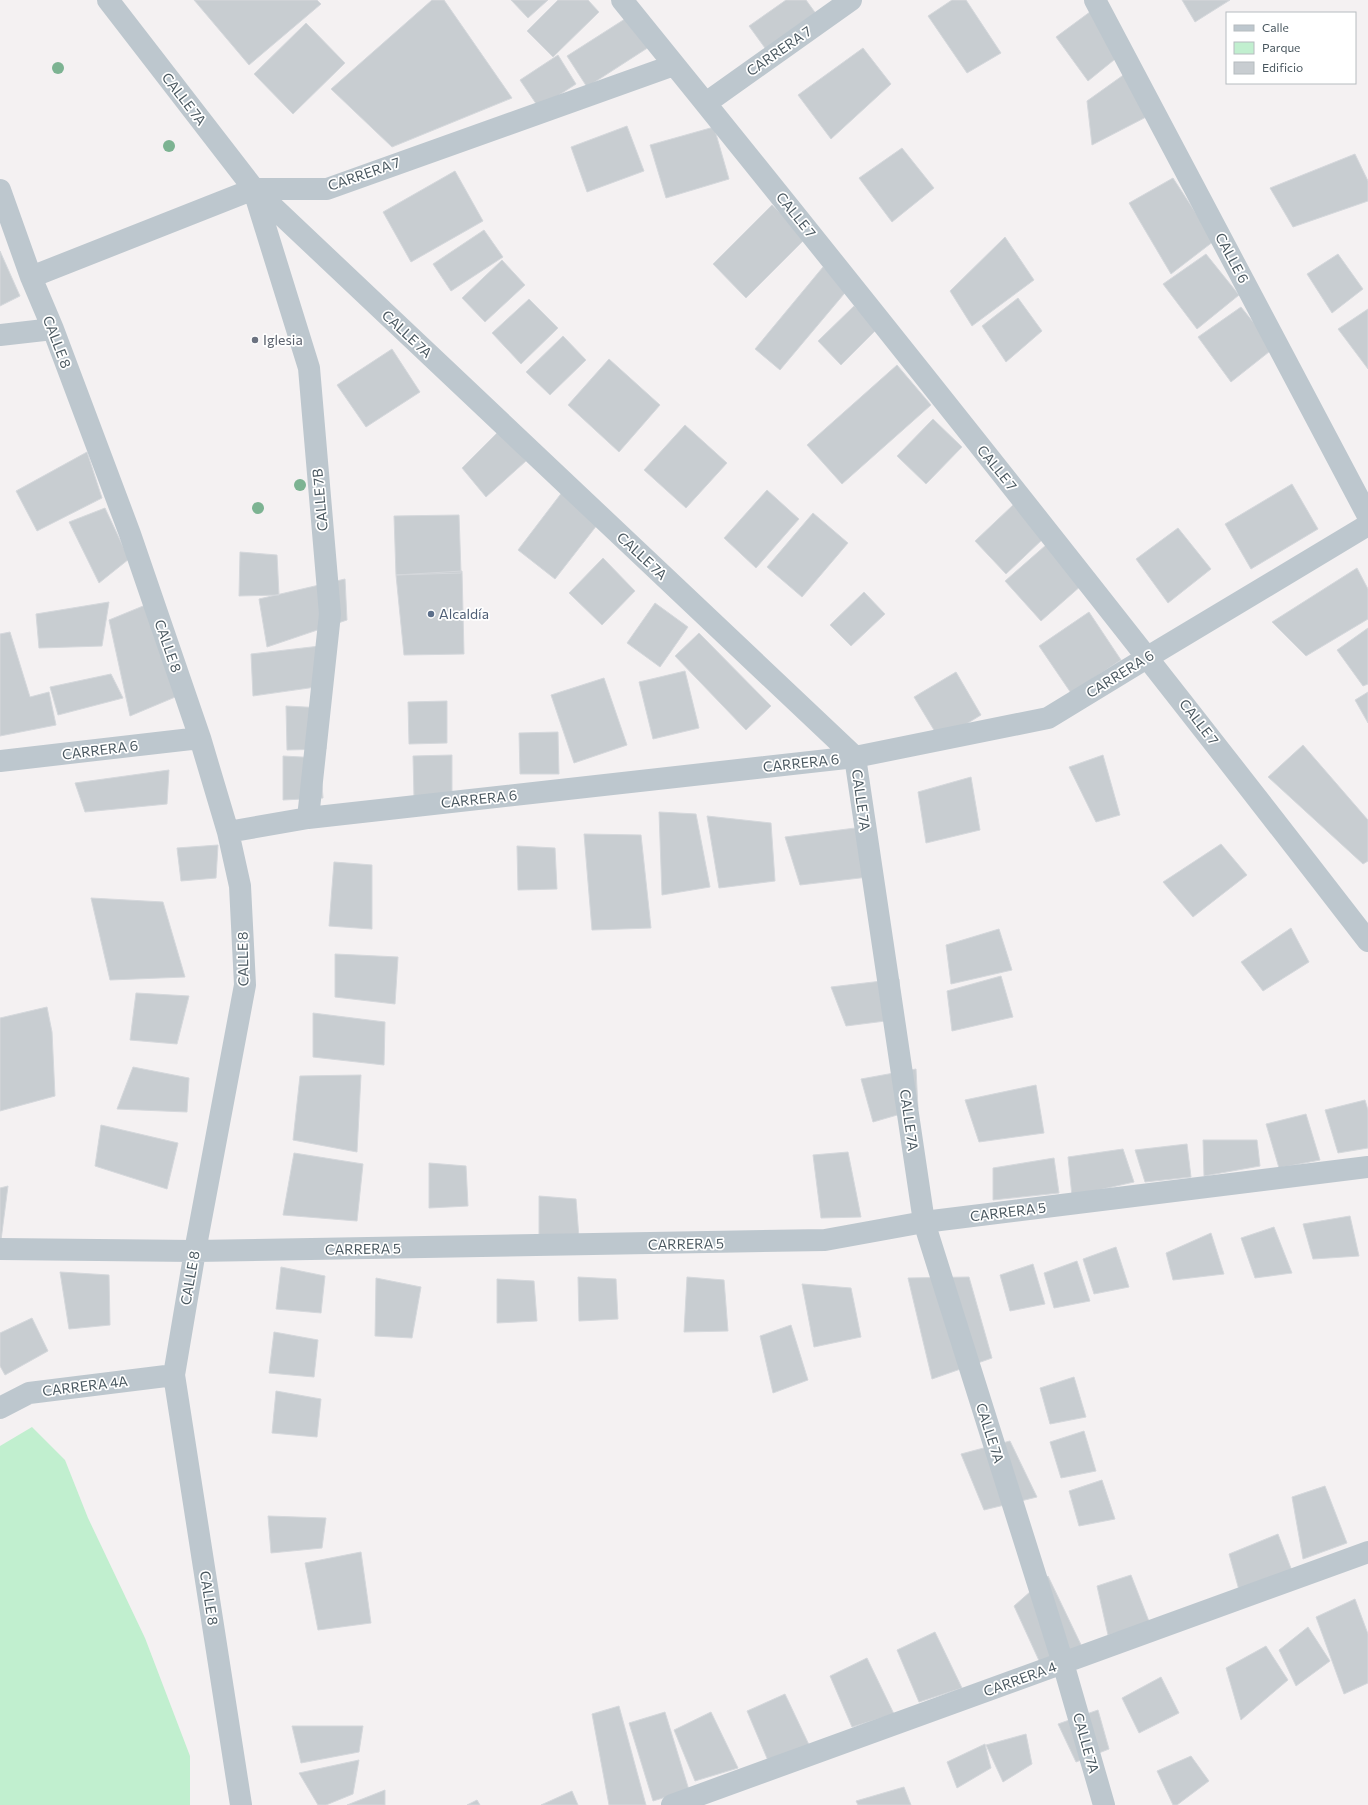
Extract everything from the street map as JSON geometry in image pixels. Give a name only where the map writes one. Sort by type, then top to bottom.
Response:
[{"type":"street","name":"CALLE 7A","points":[[108,0],[254,189],[855,757],[924,1222],[1063,1663],[1104,1805]]},
{"type":"street","name":"CALLE 7","points":[[622,0],[1148,656],[1368,940]]},
{"type":"street","name":"CARRERA 7","points":[[706,103],[851,0]]},
{"type":"street","name":"CALLE 6","points":[[1095,0],[1368,516]]},
{"type":"street","name":"CARRERA 7","points":[[31,277],[254,189],[326,189],[674,65]]},
{"type":"street","name":"CALLE 7B","points":[[254,189],[308,368],[329,606],[329,622],[308,818]]},
{"type":"street","name":"CALLE 8","points":[[0,190],[31,277],[53,329],[130,534],[200,738],[228,832],[240,886],[245,985],[195,1251],[174,1375],[241,1805]]},
{"type":"street","points":[[0,335],[53,329]]},
{"type":"street","name":"CARRERA 6","points":[[228,832],[308,818],[855,757],[1048,718],[1148,656],[1368,525]]},
{"type":"street","name":"CARRERA 6","points":[[0,761],[200,738]]},
{"type":"street","name":"CARRERA 5","points":[[0,1249],[195,1251],[632,1245],[824,1240],[924,1222],[1368,1167]]},
{"type":"street","name":"CARRERA 4A","points":[[0,1408],[29,1393],[174,1375]]},
{"type":"street","name":"CARRERA 4","points":[[672,1805],[1368,1552]]},
{"type":"green space","points":[[32,1427],[65,1460],[88,1518],[145,1638],[190,1756],[190,1805],[0,1805],[0,1446]]},
{"type":"building","points":[[194,0],[317,0],[321,4],[249,65]]},
{"type":"building","points":[[432,0],[444,0],[512,98],[392,147],[331,89]]},
{"type":"building","points":[[511,0],[548,0],[528,18]]},
{"type":"building","points":[[558,0],[588,0],[599,12],[553,57],[527,31]]},
{"type":"building","points":[[786,0],[806,0],[822,22],[773,59],[749,26]]},
{"type":"building","points":[[952,0],[966,0],[1001,53],[967,73],[928,16]]},
{"type":"building","points":[[1182,0],[1230,0],[1195,22]]},
{"type":"building","points":[[1098,6],[1130,47],[1088,81],[1056,37]]},
{"type":"building","points":[[628,17],[649,47],[587,87],[567,56]]},
{"type":"building","points":[[306,23],[345,63],[293,114],[254,74]]},
{"type":"building","points":[[863,48],[891,84],[831,139],[798,95]]},
{"type":"building","points":[[558,55],[576,84],[539,108],[520,80]]},
{"type":"building","points":[[1129,71],[1150,115],[1092,145],[1087,101]]},
{"type":"building","points":[[627,126],[644,171],[587,192],[571,147]]},
{"type":"building","points":[[714,127],[729,179],[666,198],[650,145]]},
{"type":"building","points":[[902,148],[934,188],[892,222],[859,178]]},
{"type":"building","points":[[1355,154],[1368,181],[1368,201],[1293,227],[1270,188]]},
{"type":"building","points":[[455,171],[483,221],[411,262],[383,212]]},
{"type":"building","points":[[1173,178],[1214,241],[1171,274],[1129,203]]},
{"type":"building","points":[[772,205],[806,238],[746,298],[713,264]]},
{"type":"building","points":[[484,230],[503,257],[451,291],[433,264]]},
{"type":"building","points":[[1005,237],[1034,280],[972,326],[950,291]]},
{"type":"building","points":[[0,251],[20,296],[0,306]]},
{"type":"building","points":[[1206,254],[1239,295],[1197,329],[1163,284]]},
{"type":"building","points":[[1338,254],[1363,289],[1332,313],[1307,274]]},
{"type":"building","points":[[502,260],[525,285],[485,322],[462,298]]},
{"type":"building","points":[[823,267],[849,288],[780,370],[755,349]]},
{"type":"building","points":[[1018,298],[1042,331],[1006,362],[982,326]]},
{"type":"building","points":[[529,299],[558,328],[521,364],[492,333]]},
{"type":"building","points":[[854,306],[877,329],[841,365],[818,341]]},
{"type":"building","points":[[1241,307],[1274,348],[1231,382],[1198,337]]},
{"type":"building","points":[[1368,309],[1368,369],[1338,329]]},
{"type":"building","points":[[563,336],[586,360],[550,395],[526,372]]},
{"type":"building","points":[[392,349],[420,392],[366,427],[337,385]]},
{"type":"building","points":[[609,359],[660,405],[619,452],[568,405]]},
{"type":"building","points":[[897,365],[931,405],[842,484],[807,445]]},
{"type":"building","points":[[933,419],[962,447],[926,484],[897,456]]},
{"type":"building","points":[[685,425],[727,463],[686,508],[644,470]]},
{"type":"building","points":[[500,430],[526,461],[486,497],[462,468]]},
{"type":"building","points":[[87,452],[102,498],[37,531],[16,491]]},
{"type":"building","points":[[1292,484],[1318,529],[1251,569],[1225,524]]},
{"type":"building","points":[[767,490],[799,519],[756,568],[724,538]]},
{"type":"building","points":[[563,491],[601,520],[555,579],[518,550]]},
{"type":"building","points":[[1013,505],[1044,538],[1006,574],[975,541]]},
{"type":"building","points":[[105,508],[129,559],[99,583],[69,522]]},
{"type":"building","points":[[813,513],[848,543],[802,597],[767,567]]},
{"type":"building","points":[[459,515],[461,573],[396,575],[394,516]]},
{"type":"building","points":[[1178,528],[1211,569],[1168,603],[1136,559]]},
{"type":"building","points":[[1046,545],[1082,585],[1041,621],[1005,581]]},
{"type":"building","points":[[240,552],[277,555],[279,595],[239,596]]},
{"type":"building","points":[[603,558],[635,591],[602,625],[569,593]]},
{"type":"building","points":[[1357,568],[1368,589],[1368,619],[1306,656],[1272,622]]},
{"type":"building","name":"Alcaldía","points":[[462,571],[464,654],[404,655],[396,575]]},
{"type":"building","points":[[345,579],[347,620],[267,647],[259,599]]},
{"type":"building","points":[[864,592],[885,614],[851,646],[830,625]]},
{"type":"building","points":[[109,602],[102,646],[39,648],[36,614]]},
{"type":"building","points":[[655,603],[688,627],[660,667],[627,643]]},
{"type":"building","points":[[148,604],[180,695],[130,716],[109,620]]},
{"type":"building","points":[[1089,612],[1121,660],[1071,693],[1039,646]]},
{"type":"building","points":[[1368,628],[1368,684],[1363,686],[1337,650]]},
{"type":"building","points":[[10,632],[30,697],[49,692],[56,725],[0,736],[0,634]]},
{"type":"building","points":[[699,633],[771,706],[746,730],[675,656]]},
{"type":"building","points":[[320,646],[323,686],[253,696],[251,654]]},
{"type":"building","points":[[685,671],[699,728],[653,739],[639,682]]},
{"type":"building","points":[[956,672],[981,715],[940,740],[914,697]]},
{"type":"building","points":[[111,674],[123,698],[58,715],[50,687]]},
{"type":"building","points":[[604,678],[627,745],[574,763],[551,695]]},
{"type":"building","points":[[1368,692],[1368,723],[1355,700]]},
{"type":"building","points":[[447,701],[447,743],[409,744],[408,702]]},
{"type":"building","points":[[286,706],[324,708],[326,749],[287,750]]},
{"type":"building","points":[[558,732],[559,774],[520,774],[519,733]]},
{"type":"building","points":[[1303,745],[1368,820],[1368,861],[1363,864],[1268,777]]},
{"type":"building","points":[[452,755],[452,798],[414,798],[413,756]]},
{"type":"building","points":[[1103,755],[1120,815],[1096,822],[1069,767]]},
{"type":"building","points":[[283,756],[320,758],[323,798],[283,800]]},
{"type":"building","points":[[169,770],[167,804],[85,812],[75,783]]},
{"type":"building","points":[[971,777],[980,830],[926,843],[918,792]]},
{"type":"building","points":[[659,812],[696,814],[710,887],[662,895]]},
{"type":"building","points":[[707,816],[771,823],[775,881],[719,888]]},
{"type":"building","points":[[871,826],[877,876],[800,885],[785,837]]},
{"type":"building","points":[[584,834],[641,835],[651,928],[592,930]]},
{"type":"building","points":[[1221,844],[1247,875],[1193,917],[1163,882]]},
{"type":"building","points":[[218,845],[216,878],[181,881],[177,848]]},
{"type":"building","points":[[517,846],[555,848],[557,889],[518,890]]},
{"type":"building","points":[[334,862],[372,865],[372,929],[329,926]]},
{"type":"building","points":[[91,898],[163,902],[185,977],[110,980]]},
{"type":"building","points":[[1291,928],[1309,962],[1263,991],[1241,962]]},
{"type":"building","points":[[999,929],[1012,970],[951,984],[946,945]]},
{"type":"building","points":[[335,954],[398,957],[395,1004],[335,997]]},
{"type":"building","points":[[1001,976],[1013,1017],[952,1031],[947,991]]},
{"type":"building","points":[[899,979],[901,1019],[846,1026],[831,987]]},
{"type":"building","points":[[136,993],[189,996],[177,1044],[130,1040]]},
{"type":"building","points":[[47,1007],[52,1032],[55,1096],[0,1111],[0,1018]]},
{"type":"building","points":[[313,1013],[385,1022],[384,1065],[313,1057]]},
{"type":"building","points":[[133,1067],[189,1078],[187,1112],[117,1109]]},
{"type":"building","points":[[916,1069],[918,1109],[873,1122],[861,1079]]},
{"type":"building","points":[[361,1075],[357,1152],[293,1140],[300,1076]]},
{"type":"building","points":[[1036,1085],[1044,1133],[979,1142],[965,1100]]},
{"type":"building","points":[[1365,1100],[1368,1110],[1368,1148],[1338,1153],[1325,1110]]},
{"type":"building","points":[[1306,1114],[1320,1160],[1279,1168],[1266,1124]]},
{"type":"building","points":[[101,1125],[178,1143],[167,1189],[95,1166]]},
{"type":"building","points":[[1203,1140],[1257,1140],[1260,1166],[1204,1176]]},
{"type":"building","points":[[1187,1144],[1191,1177],[1145,1182],[1135,1150]]},
{"type":"building","points":[[1123,1149],[1134,1182],[1072,1196],[1068,1157]]},
{"type":"building","points":[[848,1152],[861,1217],[821,1218],[813,1155]]},
{"type":"building","points":[[294,1153],[363,1164],[357,1221],[283,1215]]},
{"type":"building","points":[[1054,1158],[1059,1193],[993,1200],[993,1168]]},
{"type":"building","points":[[429,1163],[466,1166],[468,1206],[429,1208]]},
{"type":"building","points":[[8,1186],[1,1240],[0,1240],[0,1188]]},
{"type":"building","points":[[539,1196],[576,1199],[579,1238],[539,1240]]},
{"type":"building","points":[[1350,1216],[1359,1256],[1313,1259],[1303,1224]]},
{"type":"building","points":[[1274,1227],[1292,1273],[1255,1278],[1241,1238]]},
{"type":"building","points":[[1211,1233],[1224,1274],[1173,1280],[1166,1253]]},
{"type":"building","points":[[1116,1247],[1129,1287],[1094,1294],[1083,1259]]},
{"type":"building","points":[[1077,1261],[1090,1301],[1054,1308],[1044,1273]]},
{"type":"building","points":[[1033,1264],[1045,1304],[1010,1311],[1000,1275]]},
{"type":"building","points":[[281,1267],[325,1276],[321,1313],[276,1309]]},
{"type":"building","points":[[60,1272],[109,1275],[110,1325],[69,1329]]},
{"type":"building","points":[[578,1277],[616,1279],[618,1319],[579,1321]]},
{"type":"building","points":[[687,1277],[724,1280],[728,1331],[684,1332]]},
{"type":"building","points":[[969,1277],[992,1358],[932,1379],[908,1278]]},
{"type":"building","points":[[376,1278],[421,1287],[412,1338],[375,1336]]},
{"type":"building","points":[[497,1279],[534,1281],[537,1321],[497,1323]]},
{"type":"building","points":[[802,1284],[851,1288],[861,1337],[814,1347]]},
{"type":"building","points":[[32,1318],[48,1351],[5,1375],[0,1366],[0,1333]]},
{"type":"building","points":[[791,1325],[808,1380],[773,1393],[760,1336]]},
{"type":"building","points":[[274,1332],[318,1340],[314,1377],[269,1373]]},
{"type":"building","points":[[1074,1377],[1086,1417],[1050,1424],[1040,1388]]},
{"type":"building","points":[[276,1391],[321,1399],[317,1437],[272,1433]]},
{"type":"building","points":[[1084,1431],[1096,1471],[1061,1478],[1050,1442]]},
{"type":"building","points":[[1010,1441],[1037,1497],[984,1510],[961,1454]]},
{"type":"building","points":[[1102,1480],[1115,1519],[1079,1526],[1069,1491]]},
{"type":"building","points":[[1325,1486],[1347,1543],[1303,1559],[1292,1497]]},
{"type":"building","points":[[268,1516],[326,1518],[322,1548],[271,1553]]},
{"type":"building","points":[[1278,1534],[1292,1571],[1239,1590],[1229,1554]]},
{"type":"building","points":[[361,1552],[371,1623],[318,1630],[305,1563]]},
{"type":"building","points":[[1131,1575],[1150,1624],[1108,1635],[1097,1586]]},
{"type":"building","points":[[1048,1576],[1084,1651],[1041,1665],[1014,1606]]},
{"type":"building","points":[[1355,1599],[1368,1634],[1368,1683],[1344,1694],[1316,1617]]},
{"type":"building","points":[[1308,1627],[1330,1661],[1296,1686],[1279,1650]]},
{"type":"building","points":[[935,1632],[962,1688],[919,1702],[897,1650]]},
{"type":"building","points":[[1266,1646],[1288,1680],[1241,1720],[1226,1668]]},
{"type":"building","points":[[867,1658],[894,1714],[852,1727],[830,1676]]},
{"type":"building","points":[[1161,1677],[1179,1713],[1139,1733],[1122,1698]]},
{"type":"building","points":[[785,1694],[811,1749],[769,1763],[747,1711]]},
{"type":"building","points":[[619,1706],[646,1805],[609,1805],[592,1714]]},
{"type":"building","points":[[1098,1710],[1109,1749],[1076,1762],[1058,1724]]},
{"type":"building","points":[[665,1712],[689,1790],[653,1801],[629,1723]]},
{"type":"building","points":[[711,1712],[738,1768],[695,1781],[674,1730]]},
{"type":"building","points":[[292,1726],[363,1726],[359,1752],[301,1763]]},
{"type":"building","points":[[1026,1734],[1032,1764],[1003,1782],[986,1745]]},
{"type":"building","points":[[985,1744],[991,1768],[957,1788],[947,1762]]},
{"type":"building","points":[[1191,1756],[1209,1781],[1177,1805],[1173,1805],[1157,1771]]},
{"type":"building","points":[[359,1760],[353,1794],[326,1805],[318,1805],[299,1773]]},
{"type":"building","points":[[904,1787],[911,1805],[858,1805],[856,1801]]},
{"type":"building","points":[[385,1790],[385,1805],[347,1805]]},
{"type":"building","points":[[572,1791],[578,1805],[541,1805]]},
{"type":"building","points":[[477,1800],[480,1805],[467,1805]]},
{"type":"place","name":"Iglesia","points":[[255,340]]},
{"type":"place","name":"Alcaldía","points":[[431,614]]}]
